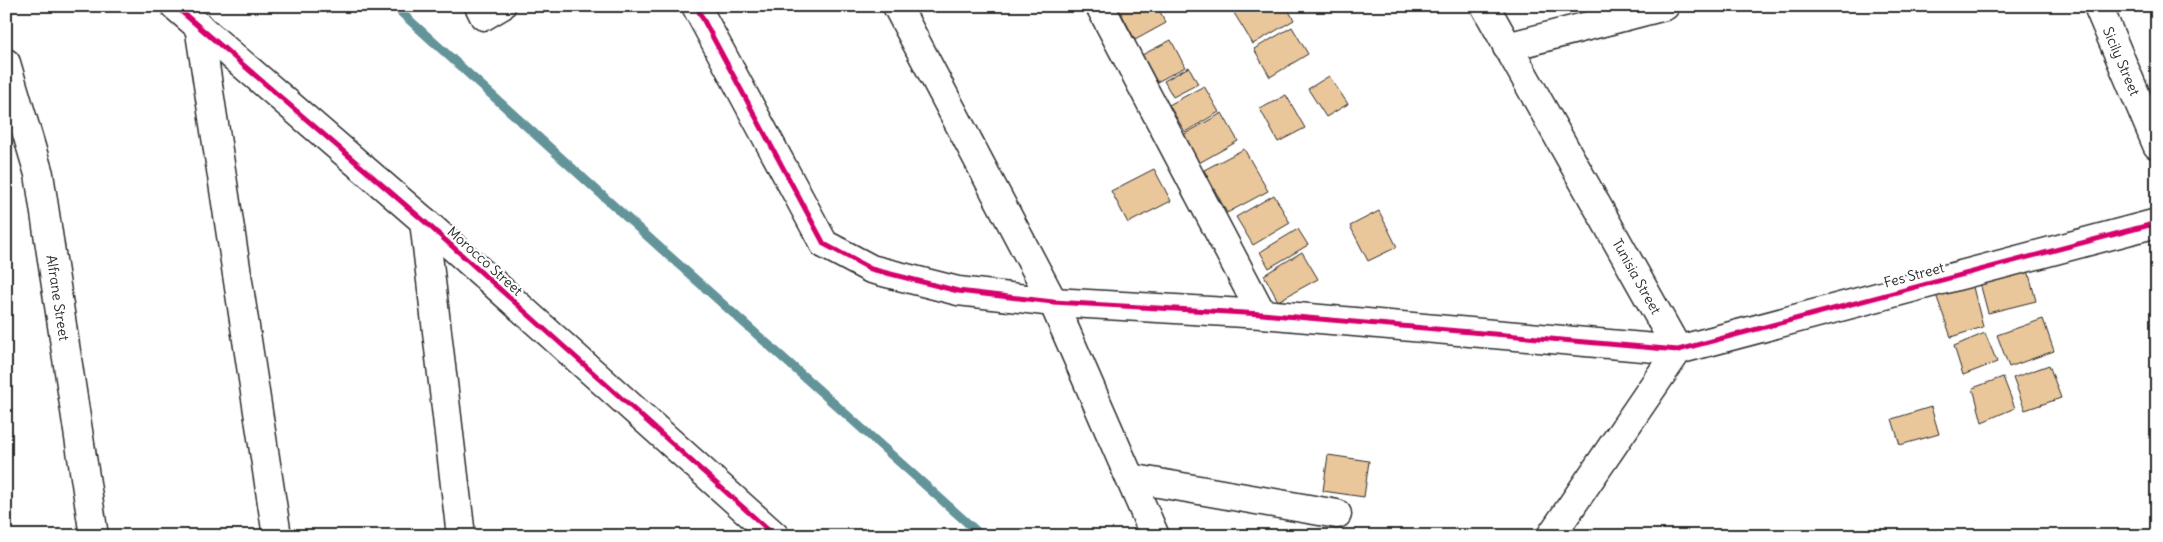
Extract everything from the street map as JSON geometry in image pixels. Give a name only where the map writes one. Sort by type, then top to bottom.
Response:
[{"type":"street","name":"Morocco Street","points":[[175,6],[424,221],[775,536]]},
{"type":"street","points":[[479,6],[484,16],[501,6]]},
{"type":"street","name":"Fes Street","points":[[696,6],[824,244],[871,270],[958,291],[1053,302],[1262,314],[1678,350],[2157,223]]},
{"type":"street","points":[[897,6],[1053,302],[1155,536]]},
{"type":"street","points":[[1100,6],[1262,314]]},
{"type":"street","name":"Tunisia Street","points":[[1485,6],[1506,47],[1678,350]]},
{"type":"street","points":[[1506,47],[1665,6]]},
{"type":"street","name":"Sicily Street","points":[[2098,6],[2157,145]]},
{"type":"street","points":[[199,26],[278,536]]},
{"type":"street","name":"Alfrane Street","points":[[6,63],[39,174],[94,536]]},
{"type":"street","points":[[424,221],[461,536]]},
{"type":"street","points":[[1550,536],[1678,350]]},
{"type":"street","points":[[1130,478],[1337,514]]},
{"type":"building","points":[[1157,6],[1166,23],[1135,40],[1118,7]]},
{"type":"building","points":[[1246,6],[1286,6],[1294,20],[1253,44],[1234,13]]},
{"type":"building","points":[[1292,27],[1308,54],[1270,77],[1254,49]]},
{"type":"building","points":[[1171,40],[1185,67],[1157,82],[1142,55]]},
{"type":"building","points":[[1189,67],[1198,84],[1173,97],[1164,81]]},
{"type":"building","points":[[1329,76],[1348,104],[1326,117],[1308,89]]},
{"type":"building","points":[[1204,86],[1219,112],[1185,132],[1169,105]]},
{"type":"building","points":[[1286,95],[1305,128],[1278,142],[1260,109]]},
{"type":"building","points":[[1222,113],[1238,141],[1199,163],[1183,135]]},
{"type":"building","points":[[1244,149],[1268,191],[1227,213],[1204,170]]},
{"type":"building","points":[[1154,169],[1171,201],[1128,223],[1111,191]]},
{"type":"building","points":[[1274,195],[1290,223],[1253,245],[1236,217]]},
{"type":"building","points":[[1379,211],[1397,247],[1368,261],[1350,226]]},
{"type":"building","points":[[1298,229],[1308,245],[1269,268],[1260,252]]},
{"type":"building","points":[[1302,252],[1318,279],[1278,301],[1264,275]]},
{"type":"building","points":[[2028,270],[2036,301],[1988,313],[1980,283]]},
{"type":"building","points":[[1971,279],[1983,327],[1951,337],[1934,289]]},
{"type":"building","points":[[2043,319],[2054,351],[2009,367],[1997,335]]},
{"type":"building","points":[[1985,333],[1997,362],[1963,375],[1954,346]]},
{"type":"building","points":[[2049,365],[2061,398],[2025,410],[2013,378]]},
{"type":"building","points":[[2003,377],[2015,408],[1982,422],[1973,388]]},
{"type":"building","points":[[1931,407],[1939,434],[1900,445],[1892,419]]},
{"type":"building","points":[[1328,455],[1369,461],[1364,497],[1323,491]]},
{"type":"waterway","points":[[394,6],[982,536]]},
{"type":"cycle path","points":[[175,6],[424,221],[775,536]]},
{"type":"cycle path","points":[[696,6],[824,244],[871,269],[958,291],[1053,302],[1262,314],[1678,350],[2157,223]]}]
